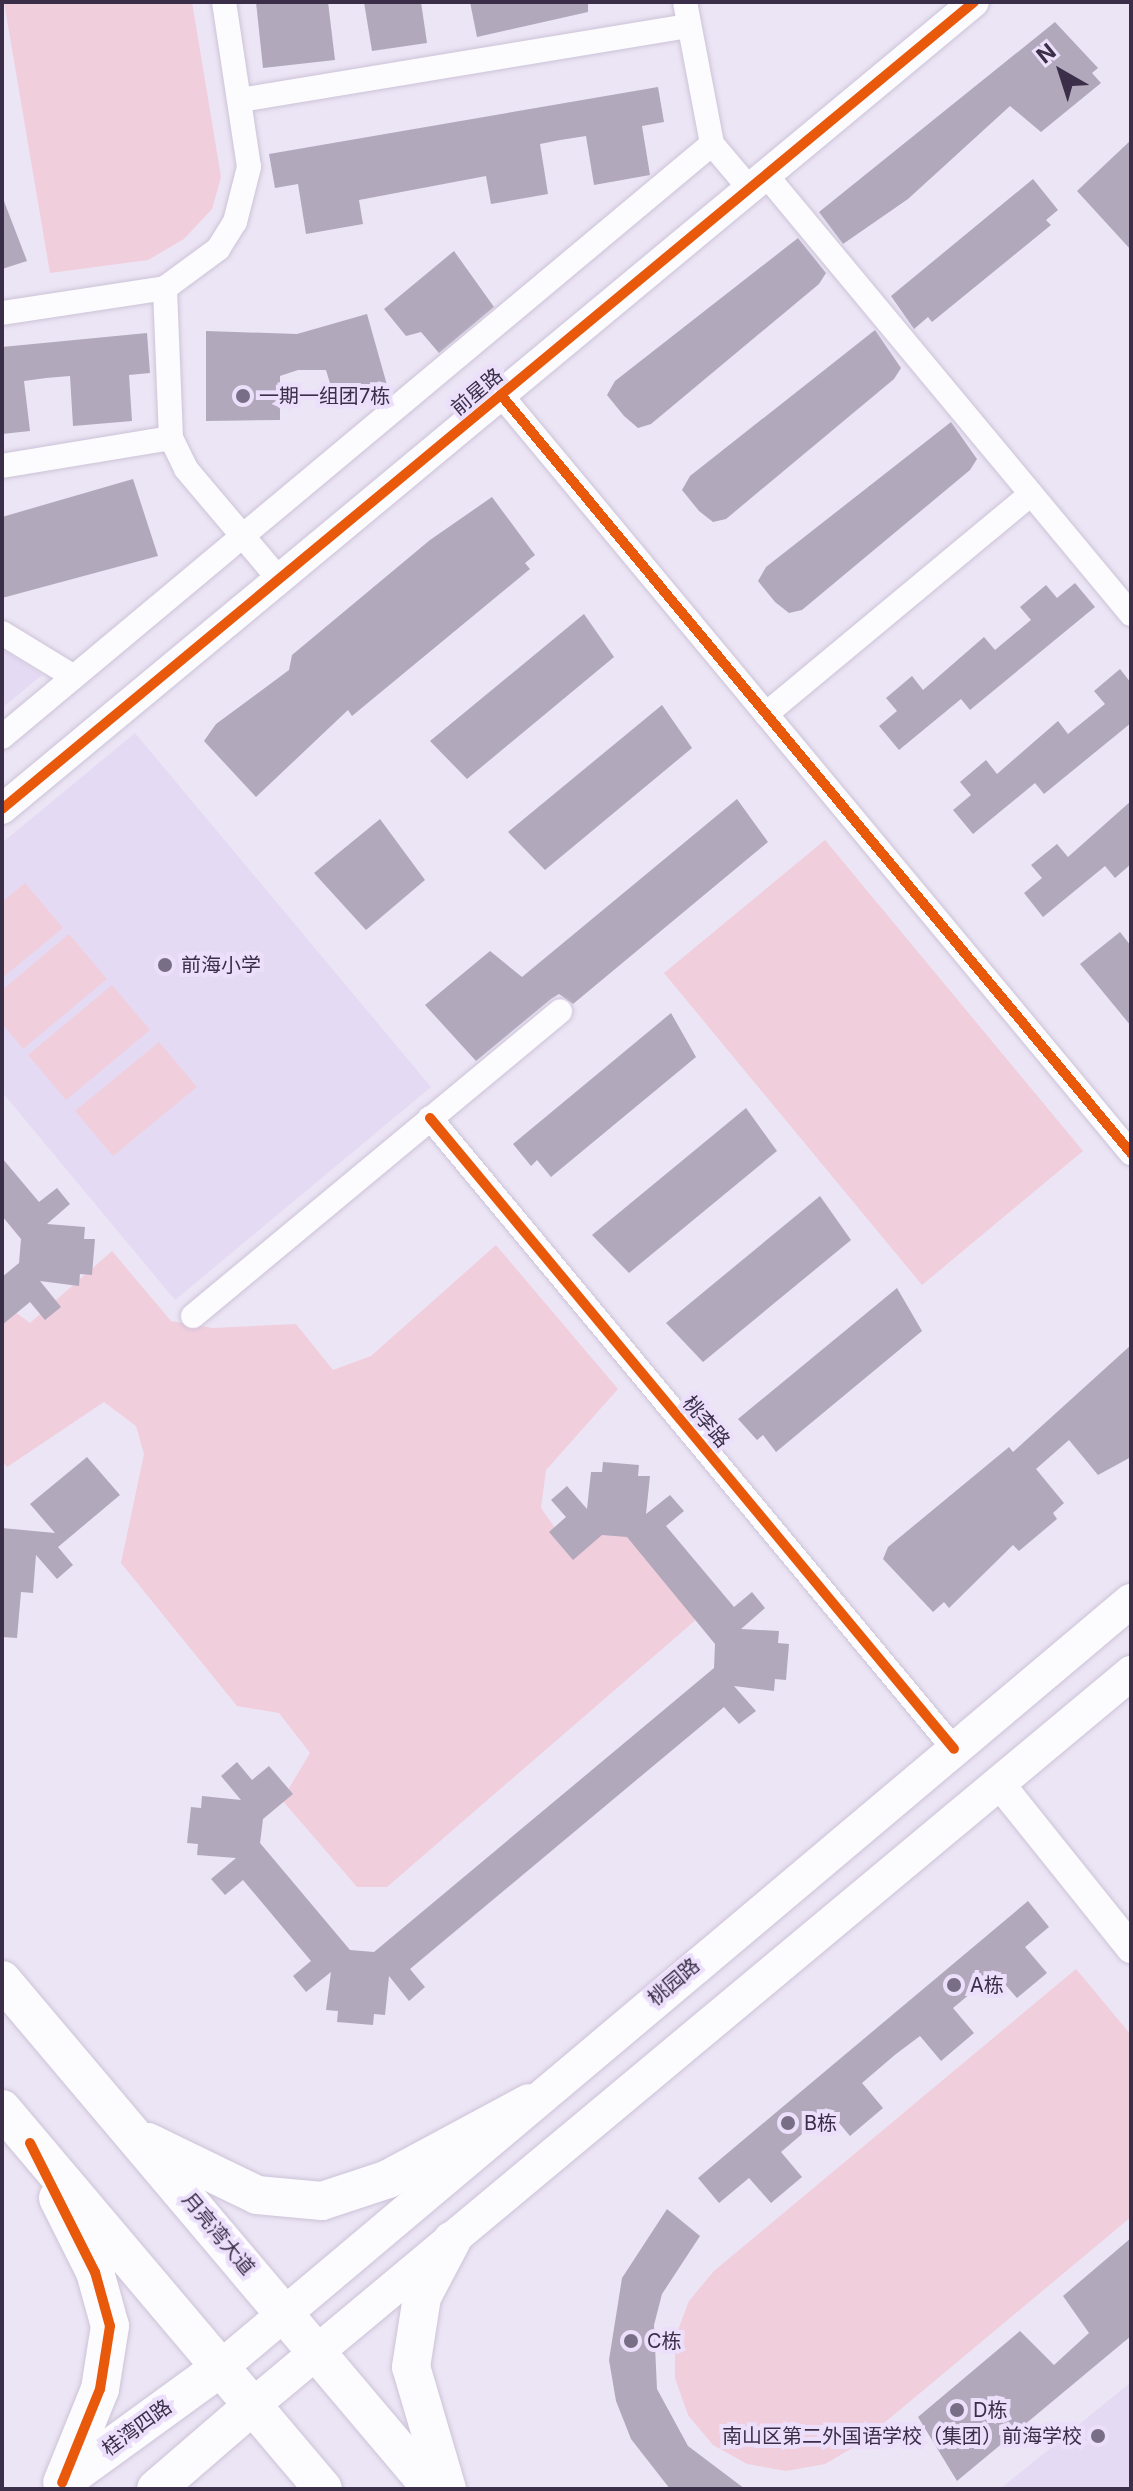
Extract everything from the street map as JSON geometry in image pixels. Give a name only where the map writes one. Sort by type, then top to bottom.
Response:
[{"type":"main road","name":"桃园路","points":[[220,2368],[529,2103],[1131,1601]]},
{"type":"main road","points":[[156,2489],[1131,1673]]},
{"type":"main road","name":"月亮湾大道","points":[[2,1980],[432,2489]]},
{"type":"main road","points":[[132,2133],[257,2195],[322,2201],[388,2179],[529,2103]]},
{"type":"main road","points":[[2,2109],[323,2489]]},
{"type":"main road","points":[[30,2143],[95,2272],[110,2326],[100,2389],[58,2486]]},
{"type":"main road","points":[[447,2489],[411,2367],[422,2297],[452,2240]]},
{"type":"main road","name":"桂湾四路","points":[[58,2486],[220,2368]]},
{"type":"street","points":[[2,313],[165,288],[197,271],[235,222],[249,167],[224,2]]},
{"type":"street","name":"前星路","points":[[2,809],[974,2]]},
{"type":"street","points":[[241,100],[687,14],[712,144],[758,182],[1031,494],[1131,614]]},
{"type":"street","points":[[2,737],[712,144]]},
{"type":"street","points":[[165,288],[171,438],[186,469],[279,579]]},
{"type":"street","points":[[501,395],[1131,1153]]},
{"type":"street","points":[[2,466],[171,438]]},
{"type":"street","points":[[766,714],[1031,494]]},
{"type":"street","points":[[2,633],[74,677]]},
{"type":"street","points":[[193,1316],[560,1011]]},
{"type":"street","name":"桃李路","points":[[430,1118],[954,1749]]},
{"type":"street","points":[[998,1782],[1131,1948]]},
{"type":"shaded area","points":[[4,2],[192,2],[221,177],[212,209],[184,239],[148,260],[50,273]]},
{"type":"shaded area","points":[[2,649],[42,675],[2,708]]},
{"type":"shaded area","name":"前海小学","points":[[135,733],[431,1087],[175,1300],[2,1092],[2,843]]},
{"type":"shaded area","points":[[825,840],[1083,1151],[922,1285],[664,973]]},
{"type":"shaded area","points":[[25,883],[63,928],[2,978],[2,902]]},
{"type":"shaded area","points":[[69,934],[107,979],[23,1049],[2,1023],[2,990]]},
{"type":"shaded area","points":[[112,985],[150,1030],[66,1100],[28,1055]]},
{"type":"shaded area","points":[[159,1042],[197,1087],[113,1156],[75,1111]]},
{"type":"shaded area","points":[[496,1245],[618,1389],[546,1470],[541,1508],[568,1546],[625,1513],[698,1618],[387,1887],[357,1887],[282,1800],[310,1753],[279,1713],[237,1706],[121,1563],[144,1454],[136,1426],[104,1402],[7,1467],[2,1461],[2,1302],[30,1323],[112,1251],[171,1321],[213,1328],[296,1324],[333,1370],[371,1356]]},
{"type":"shaded area","points":[[1076,1969],[1131,2035],[1131,2217],[859,2444],[825,2464],[786,2471],[747,2464],[713,2445],[688,2415],[675,2378],[675,2338],[689,2301],[714,2271]]},
{"type":"shaded area","name":"南山区第二外国语学校（集团）前海学校","points":[[1131,2382],[1131,2489],[1000,2489]]},
{"type":"building","points":[[256,2],[328,2],[335,60],[263,68]]},
{"type":"building","points":[[364,2],[421,2],[427,43],[372,51]]},
{"type":"building","points":[[470,2],[588,2],[588,12],[477,37]]},
{"type":"building","points":[[1055,22],[1098,68],[1092,73],[1101,83],[1041,132],[1010,106],[908,199],[843,244],[819,212]]},
{"type":"building","points":[[658,87],[664,122],[642,126],[650,175],[594,185],[586,136],[560,140],[540,144],[548,194],[491,204],[486,176],[359,200],[363,224],[306,234],[298,184],[275,188],[269,154]]},
{"type":"building","points":[[1131,140],[1131,250],[1077,191]]},
{"type":"building","points":[[1033,179],[1058,210],[1046,220],[1051,225],[932,322],[928,317],[914,329],[891,296]]},
{"type":"building","points":[[2,196],[27,261],[2,269]]},
{"type":"building","points":[[798,238],[826,273],[819,284],[651,424],[638,428],[624,416],[607,395],[615,381]]},
{"type":"building","points":[[454,251],[494,307],[439,353],[421,332],[406,336],[384,309]]},
{"type":"building","points":[[367,314],[387,385],[335,400],[326,370],[298,370],[280,376],[280,420],[206,421],[206,331],[297,334]]},
{"type":"building","points":[[875,330],[901,368],[894,379],[726,519],[713,522],[699,511],[682,490],[690,476]]},
{"type":"building","points":[[147,333],[150,373],[129,375],[132,421],[73,426],[70,376],[46,378],[24,381],[30,431],[2,434],[2,347]]},
{"type":"building","points":[[951,422],[977,459],[970,470],[802,610],[789,613],[775,602],[758,581],[766,567]]},
{"type":"building","points":[[133,479],[158,556],[2,598],[2,517]]},
{"type":"building","points":[[492,497],[535,555],[525,563],[530,569],[352,716],[348,710],[256,797],[204,741],[216,724],[289,670],[292,655],[430,540]]},
{"type":"building","points":[[1075,583],[1095,607],[970,710],[961,699],[899,750],[879,726],[897,711],[886,698],[912,676],[923,690],[984,637],[995,650],[1031,620],[1020,607],[1046,585],[1057,598]]},
{"type":"building","points":[[584,614],[614,657],[467,779],[430,741]]},
{"type":"building","points":[[1120,669],[1131,683],[1131,723],[1044,794],[1035,783],[973,834],[953,810],[971,795],[960,782],[986,760],[997,774],[1058,721],[1068,734],[1105,704],[1094,691]]},
{"type":"building","points":[[662,705],[692,748],[545,870],[508,832]]},
{"type":"building","points":[[737,799],[768,842],[573,1004],[559,994],[476,1061],[425,1005],[490,951],[522,977]]},
{"type":"building","points":[[1131,801],[1131,864],[1115,878],[1105,866],[1043,917],[1024,893],[1042,878],[1031,865],[1057,844],[1068,857]]},
{"type":"building","points":[[380,819],[425,880],[366,930],[314,873]]},
{"type":"building","points":[[1120,932],[1131,946],[1131,1026],[1080,964]]},
{"type":"building","points":[[671,1013],[696,1057],[551,1177],[537,1160],[531,1166],[513,1144]]},
{"type":"building","points":[[746,1108],[777,1151],[629,1273],[592,1235]]},
{"type":"building","points":[[2,1158],[39,1202],[57,1188],[70,1204],[47,1224],[85,1227],[84,1239],[95,1239],[92,1275],[80,1274],[79,1286],[40,1281],[61,1307],[45,1320],[30,1302],[2,1325],[2,1277],[19,1263],[21,1239],[2,1216]]},
{"type":"building","points":[[820,1196],[851,1240],[703,1362],[666,1323]]},
{"type":"building","points":[[897,1288],[922,1331],[776,1452],[763,1435],[757,1440],[738,1419]]},
{"type":"building","points":[[1131,1345],[1131,1457],[1098,1475],[1069,1440],[1036,1469],[1064,1503],[1053,1513],[1057,1519],[1019,1551],[1013,1545],[949,1608],[944,1602],[933,1612],[883,1559],[888,1547],[1009,1447],[1013,1452]]},
{"type":"building","points":[[87,1457],[120,1495],[58,1547],[73,1565],[57,1579],[36,1555],[33,1593],[21,1592],[17,1638],[2,1637],[2,1528],[55,1533],[30,1504]]},
{"type":"building","points":[[603,1462],[639,1465],[638,1476],[650,1476],[646,1514],[670,1495],[684,1511],[666,1526],[734,1607],[752,1592],[765,1608],[741,1629],[779,1631],[778,1643],[789,1644],[786,1680],[775,1679],[774,1691],[734,1686],[756,1711],[739,1724],[724,1707],[410,1969],[425,1987],[409,2001],[389,1976],[385,2015],[374,2014],[373,2025],[337,2022],[338,2011],[326,2010],[331,1972],[306,1992],[293,1976],[311,1961],[243,1880],[225,1895],[211,1879],[236,1858],[197,1855],[198,1844],[187,1843],[191,1807],[201,1808],[202,1796],[241,1800],[221,1776],[237,1762],[252,1780],[269,1766],[293,1794],[263,1819],[260,1843],[350,1950],[374,1952],[714,1668],[715,1644],[627,1537],[602,1535],[573,1560],[549,1532],[566,1517],[551,1500],[567,1486],[587,1509],[591,1472],[602,1472]]},
{"type":"building","points":[[1028,1901],[1049,1927],[1025,1947],[1047,1973],[1017,1998],[995,1973],[953,2008],[974,2033],[941,2061],[920,2036],[896,2054],[862,2083],[883,2108],[850,2136],[829,2111],[781,2152],[802,2177],[771,2203],[749,2178],[719,2203],[698,2178]]},
{"type":"building","name":"C栋","points":[[667,2209],[700,2236],[662,2294],[654,2325],[657,2389],[688,2446],[745,2489],[670,2489],[631,2439],[616,2401],[609,2360],[622,2278]]},
{"type":"building","points":[[1131,2238],[1131,2336],[957,2481],[918,2417],[1020,2331],[1054,2365],[1089,2333],[1063,2296]]},
{"type":"cycle path","points":[[2,809],[974,2]]},
{"type":"cycle path","points":[[501,395],[1131,1153]]},
{"type":"cycle path","points":[[430,1118],[954,1749]]},
{"type":"cycle path","points":[[30,2143],[95,2272],[110,2326],[100,2389],[62,2483]]},
{"type":"place","name":"一期一组团7栋","points":[[243,396]]},
{"type":"place","name":"前海小学","points":[[165,965]]},
{"type":"place","name":"A栋","points":[[954,1985]]},
{"type":"place","name":"B栋","points":[[788,2123]]},
{"type":"place","name":"C栋","points":[[631,2341]]},
{"type":"place","name":"D栋","points":[[957,2410]]},
{"type":"place","name":"南山区第二外国语学校（集团）前海学校","points":[[1098,2436]]}]
